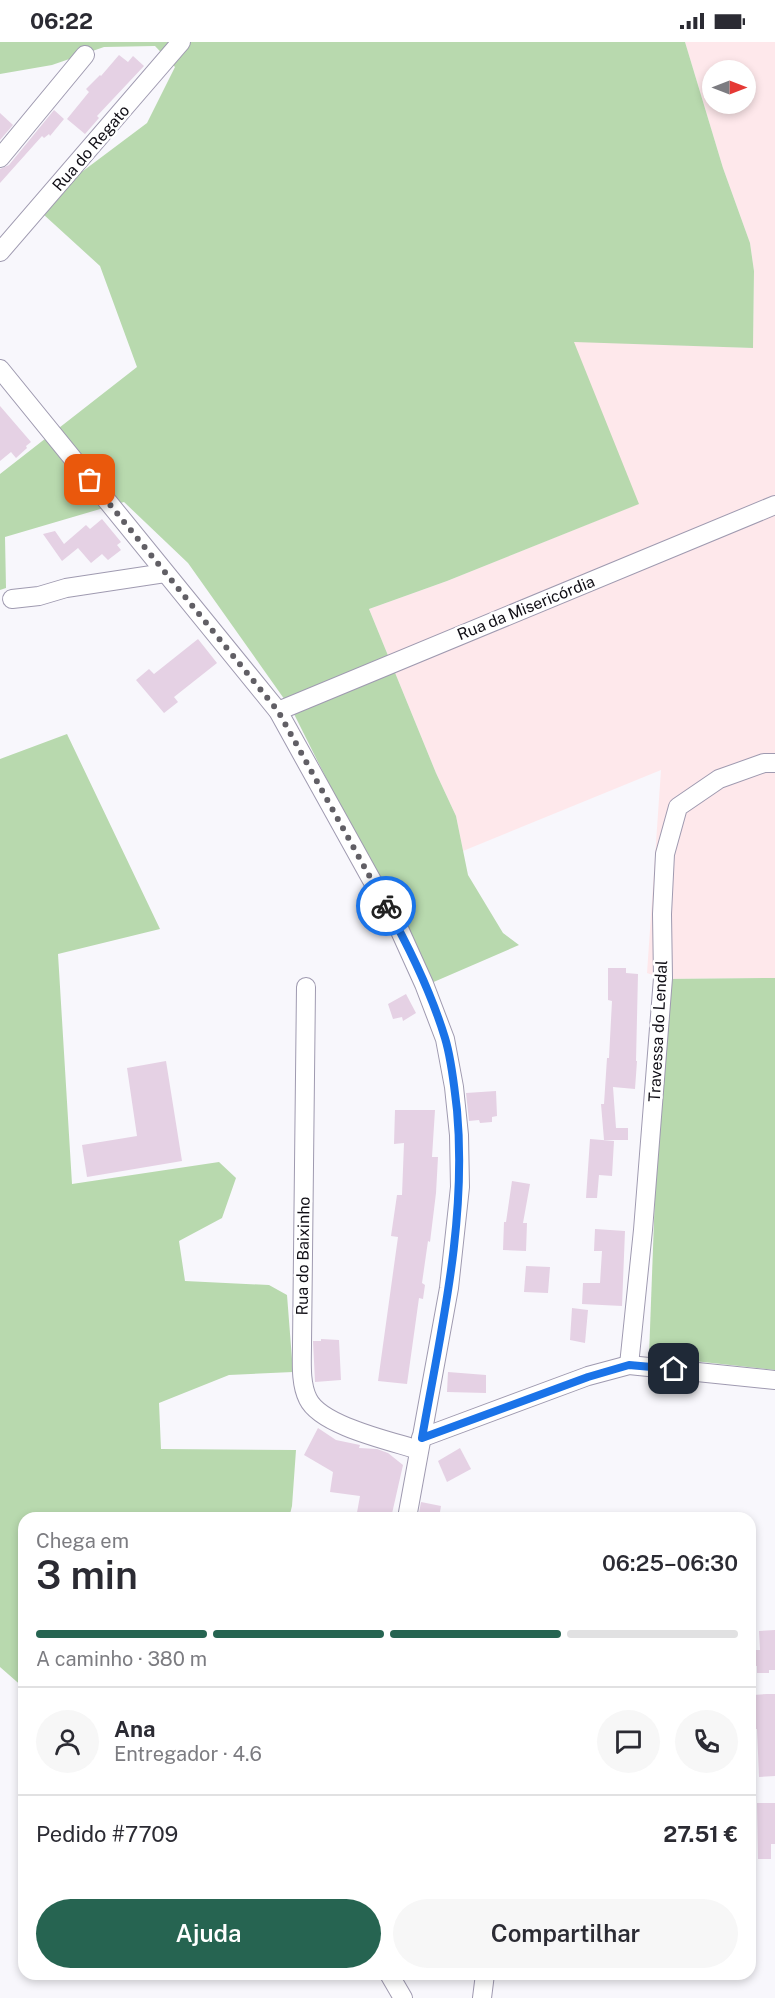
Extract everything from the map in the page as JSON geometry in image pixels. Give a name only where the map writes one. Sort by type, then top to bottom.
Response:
[{"type":"street","name":"Rua do Regato","points":[[0,252],[181,42]]},
{"type":"street","points":[[0,158],[85,56]]},
{"type":"street","points":[[0,369],[278,711],[400,931],[445,1039],[459,1135],[460,1187],[449,1288],[408,1512]]},
{"type":"street","name":"Rua da Misericórdia","points":[[278,711],[775,505]]},
{"type":"street","points":[[12,599],[165,573]]},
{"type":"street","name":"Travessa do Lendal","points":[[629,1365],[644,1230],[663,978],[662,914],[665,854],[678,807],[719,779],[764,762],[775,763]]},
{"type":"street","name":"Rua do Baixinho","points":[[306,987],[302,1374],[308,1399],[321,1415],[339,1424],[420,1444]]},
{"type":"street","points":[[420,1444],[588,1377],[629,1365],[775,1380]]},
{"type":"street","points":[[392,1980],[403,1998]]},
{"type":"street","points":[[482,1998],[484,1980]]},
{"type":"shaded area","points":[[685,42],[775,42],[775,978],[663,979],[647,973],[661,770],[463,851],[456,816],[369,609],[447,581],[638,504],[573,341],[753,348],[754,271],[750,243],[707,114],[756,114],[756,60],[702,60],[702,98]]},
{"type":"green space","points":[[0,42],[685,42],[702,98],[702,114],[707,114],[750,243],[754,271],[753,348],[574,342],[639,504],[447,581],[369,609],[456,816],[468,875],[503,933],[519,945],[429,984],[292,710],[188,563],[124,502],[5,537],[6,588],[0,590],[0,474],[137,367],[100,266],[32,204],[63,186],[147,123],[175,67],[155,46],[104,47],[52,65],[0,74]]},
{"type":"green space","points":[[67,734],[160,929],[58,954],[72,1184],[219,1162],[236,1178],[222,1218],[179,1241],[185,1281],[269,1285],[287,1295],[293,1372],[229,1375],[159,1403],[161,1449],[296,1450],[290,1512],[18,1512],[18,1683],[0,1667],[0,759]]},
{"type":"green space","points":[[775,978],[775,1370],[649,1356],[663,979]]},
{"type":"building","points":[[119,55],[128,62],[133,56],[144,66],[97,116],[99,118],[85,134],[67,119],[89,92],[86,89]]},
{"type":"building","points":[[54,110],[64,119],[50,136],[49,134],[44,138],[42,136],[0,183],[0,169],[9,165]]},
{"type":"building","points":[[0,113],[13,125],[0,140]]},
{"type":"building","points":[[0,406],[31,442],[16,458],[11,452],[0,461]]},
{"type":"building","points":[[102,519],[121,542],[117,545],[121,550],[108,560],[102,554],[91,563],[78,548],[62,561],[43,534],[55,531],[64,544],[86,525],[90,529]]},
{"type":"building","points":[[198,639],[217,663],[174,697],[178,702],[164,713],[136,680],[149,669],[154,674]]},
{"type":"building","points":[[608,968],[626,968],[626,973],[638,974],[635,1089],[613,1087],[616,1128],[628,1128],[628,1140],[604,1140],[601,1104],[604,1104],[607,1058],[609,1058],[612,1001],[608,1000]]},
{"type":"building","points":[[406,994],[416,1013],[403,1021],[402,1017],[393,1019],[388,1004]]},
{"type":"building","points":[[166,1061],[182,1161],[87,1177],[82,1145],[137,1136],[127,1068]]},
{"type":"building","points":[[496,1091],[497,1116],[492,1117],[492,1122],[469,1121],[466,1093]]},
{"type":"building","points":[[395,1110],[435,1110],[432,1157],[438,1157],[430,1242],[428,1241],[422,1283],[425,1285],[423,1299],[419,1298],[407,1384],[378,1381],[398,1237],[391,1236],[397,1195],[402,1195],[404,1143],[394,1144]]},
{"type":"building","points":[[590,1139],[614,1141],[612,1176],[599,1175],[597,1198],[586,1198]]},
{"type":"building","points":[[512,1181],[530,1184],[523,1223],[527,1223],[526,1251],[503,1250],[504,1222],[506,1222]]},
{"type":"building","points":[[595,1229],[625,1231],[622,1306],[582,1304],[583,1283],[600,1283],[602,1251],[594,1251]]},
{"type":"building","points":[[526,1266],[550,1267],[548,1293],[524,1292]]},
{"type":"building","points":[[572,1308],[588,1310],[585,1343],[570,1340]]},
{"type":"building","points":[[321,1339],[339,1340],[341,1380],[315,1382],[313,1341],[321,1341]]},
{"type":"building","points":[[448,1372],[486,1375],[486,1393],[447,1392]]},
{"type":"building","points":[[318,1428],[336,1440],[360,1445],[359,1448],[377,1449],[388,1453],[403,1465],[392,1512],[357,1512],[360,1496],[330,1492],[333,1472],[304,1455]]},
{"type":"building","points":[[460,1448],[471,1469],[447,1482],[438,1461]]},
{"type":"building","points":[[421,1502],[441,1506],[440,1512],[419,1512]]},
{"type":"building","points":[[775,1630],[775,1670],[769,1670],[769,1673],[757,1673],[756,1650],[760,1650],[759,1631]]},
{"type":"building","points":[[775,1694],[775,1776],[759,1777],[756,1695]]},
{"type":"building","points":[[757,1803],[775,1803],[775,1844],[771,1844],[771,1859],[758,1859]]},
{"type":"way so far","points":[[90,480],[278,711],[386,906]]},
{"type":"route","points":[[386,906],[424,984],[445,1039],[454,1087],[459,1135],[460,1187],[455,1241],[449,1288],[422,1438],[588,1377],[629,1365],[674,1369]]}]
